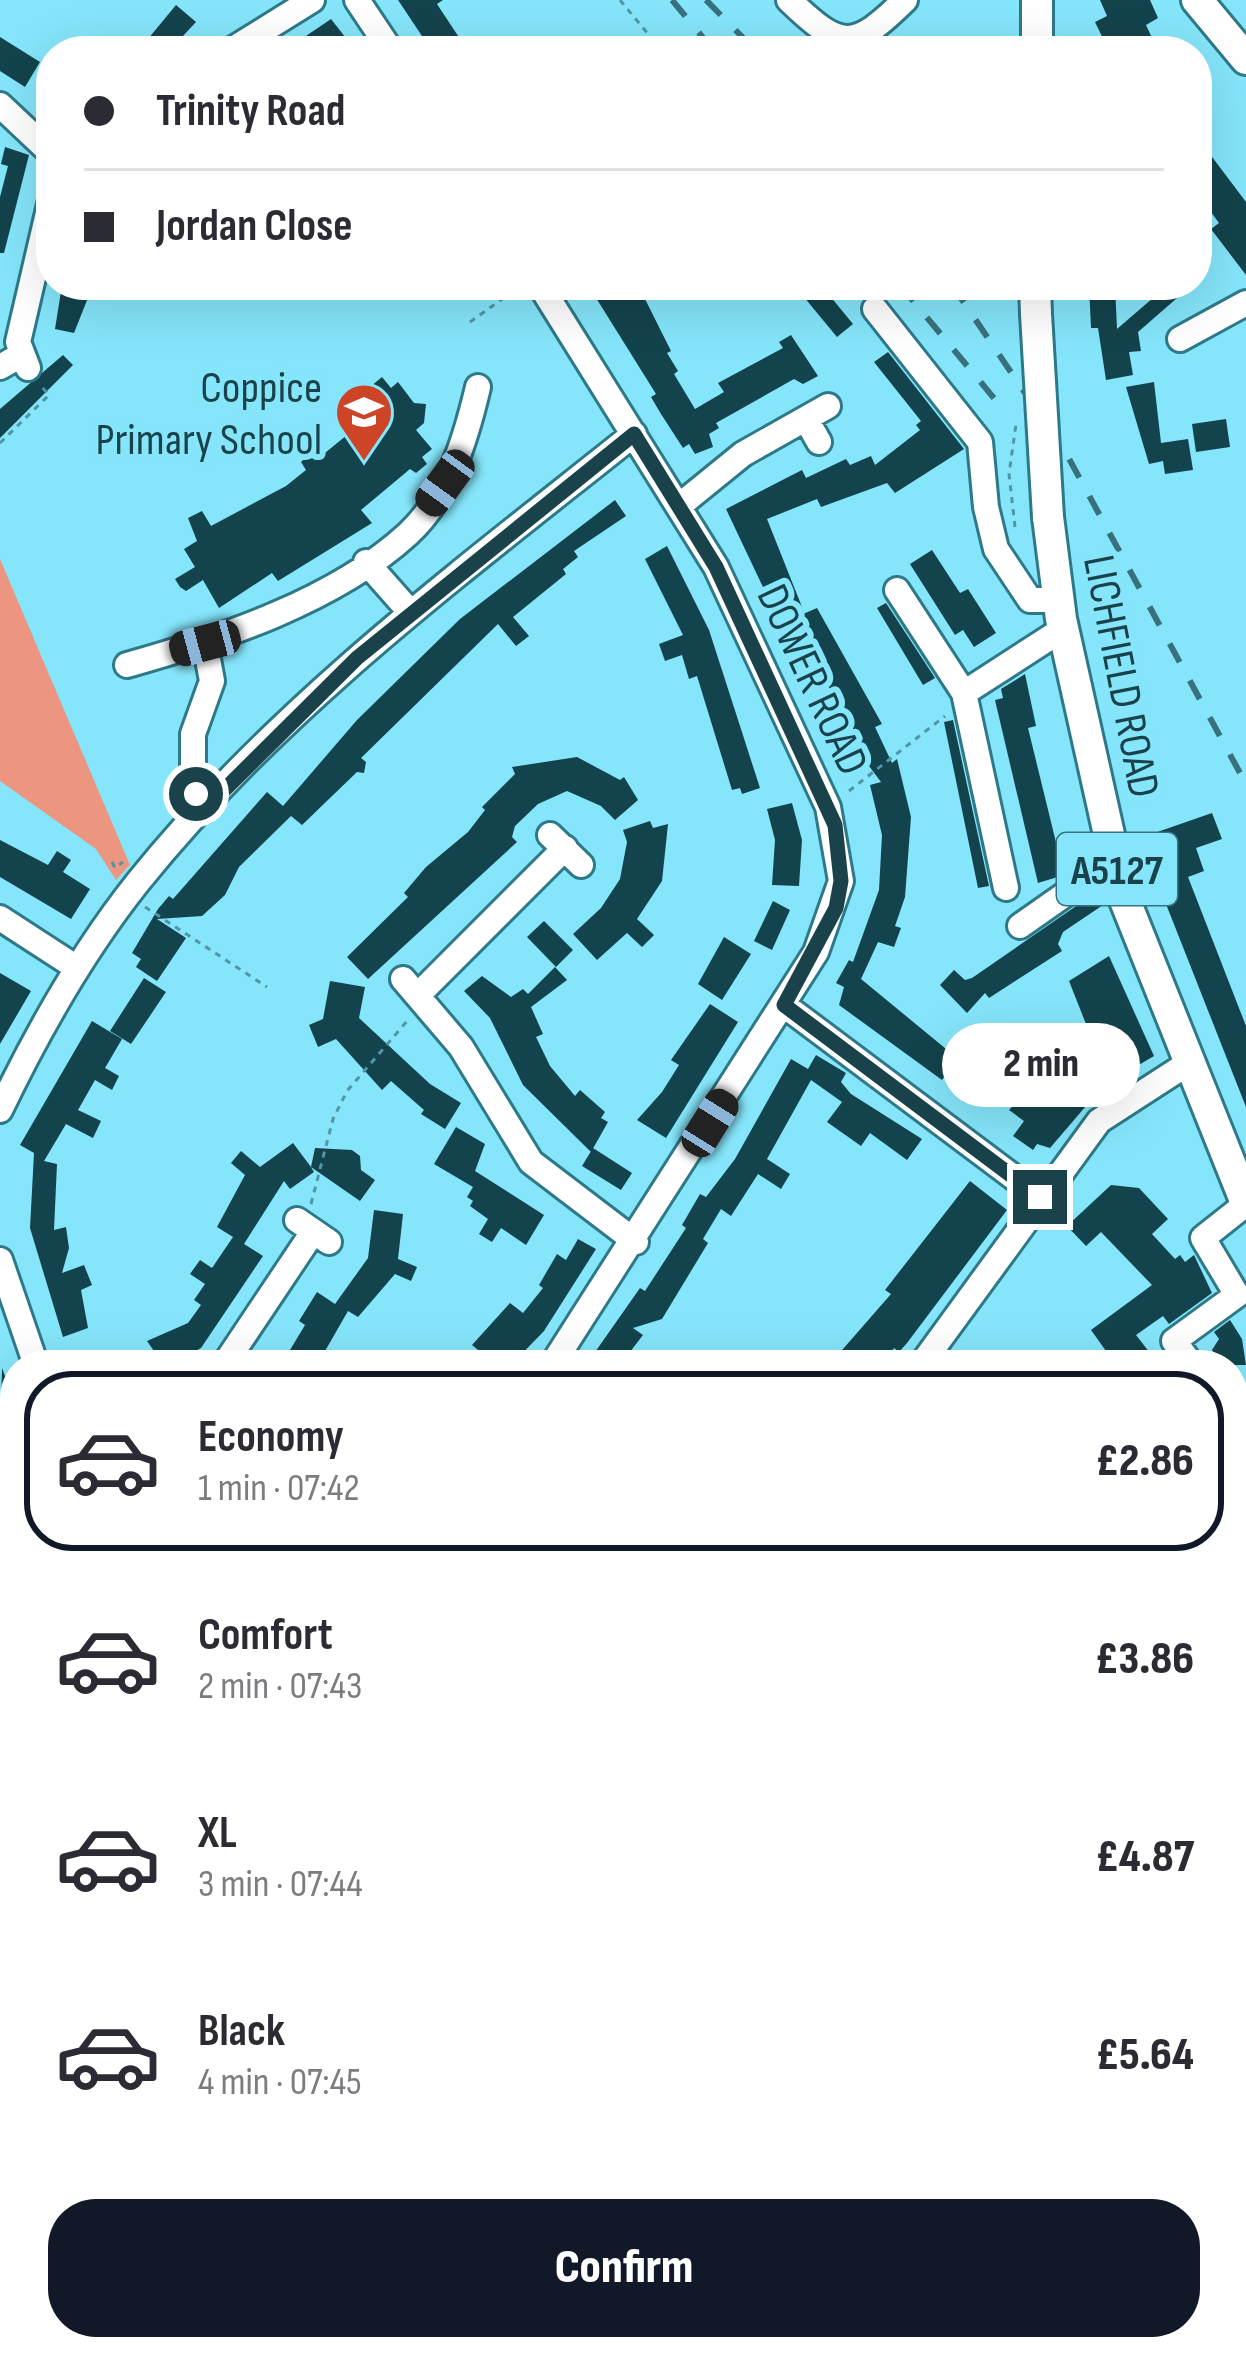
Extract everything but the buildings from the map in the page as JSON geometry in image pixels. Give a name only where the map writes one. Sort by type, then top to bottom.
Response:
[{"type":"main road","points":[[1037,0],[1037,36]]},
{"type":"main road","points":[[1213,7],[1246,59]]},
{"type":"main road","name":"LICHFIELD ROAD","points":[[1036,300],[1048,517],[1060,615],[1114,860],[1187,1064],[1246,1204]]},
{"type":"street","points":[[254,36],[312,0]]},
{"type":"street","points":[[357,0],[382,36]]},
{"type":"street","points":[[789,0],[826,34],[836,36]]},
{"type":"street","points":[[860,36],[905,0]]},
{"type":"street","points":[[0,105],[36,139]]},
{"type":"street","points":[[16,364],[36,265]]},
{"type":"street","name":"DOWER ROAD","points":[[549,300],[716,567],[828,807],[841,864],[836,908],[784,1005],[636,1242],[562,1350]]},
{"type":"street","points":[[1180,339],[1246,303]]},
{"type":"street","points":[[875,309],[980,442],[986,508],[996,549],[1018,589],[1060,615],[965,696]]},
{"type":"street","points":[[127,665],[205,643],[292,610],[409,533],[445,483],[465,439],[478,386]]},
{"type":"street","points":[[679,506],[743,454],[817,412],[819,442]]},
{"type":"street","points":[[0,1110],[77,968],[129,896],[204,810],[293,717],[411,613],[634,434]]},
{"type":"street","points":[[366,562],[411,613]]},
{"type":"street","points":[[897,590],[965,696],[1006,888]]},
{"type":"street","points":[[204,810],[196,794],[193,734],[212,681],[205,643]]},
{"type":"street","points":[[565,849],[416,991],[461,1047],[531,1162],[636,1242]]},
{"type":"street","points":[[1020,926],[1114,860]]},
{"type":"street","points":[[0,918],[77,968]]},
{"type":"street","points":[[784,1005],[1040,1197]]},
{"type":"street","points":[[932,1350],[1040,1197],[1115,1106],[1187,1064]]},
{"type":"street","points":[[1181,1350],[1174,1341],[1237,1295],[1203,1238],[1246,1204]]},
{"type":"street","points":[[234,1350],[311,1230]]},
{"type":"street","points":[[0,1260],[31,1350]]},
{"type":"path","points":[[620,0],[650,36]]},
{"type":"path","points":[[470,322],[501,300]]},
{"type":"path","points":[[0,443],[49,395],[36,380],[40,376],[16,364]]},
{"type":"path","points":[[1017,420],[1009,474],[1017,536]]},
{"type":"path","points":[[828,807],[965,696]]},
{"type":"path","points":[[129,896],[267,987]]},
{"type":"path","points":[[311,1230],[333,1119],[416,991]]},
{"type":"shaded area","points":[[0,559],[130,865],[116,880],[96,849],[0,781]]},
{"type":"railway","points":[[672,0],[702,36]]},
{"type":"railway","points":[[706,0],[741,36]]},
{"type":"railway","points":[[912,300],[998,403]]},
{"type":"railway","points":[[962,300],[1067,455],[1246,784]]},
{"type":"place","name":"Coppice Primary School","points":[[364,463]]},
{"type":"route","points":[[196,794],[204,810],[357,658],[634,434],[716,567],[835,825],[841,881],[836,908],[784,1005],[1040,1197]]}]
